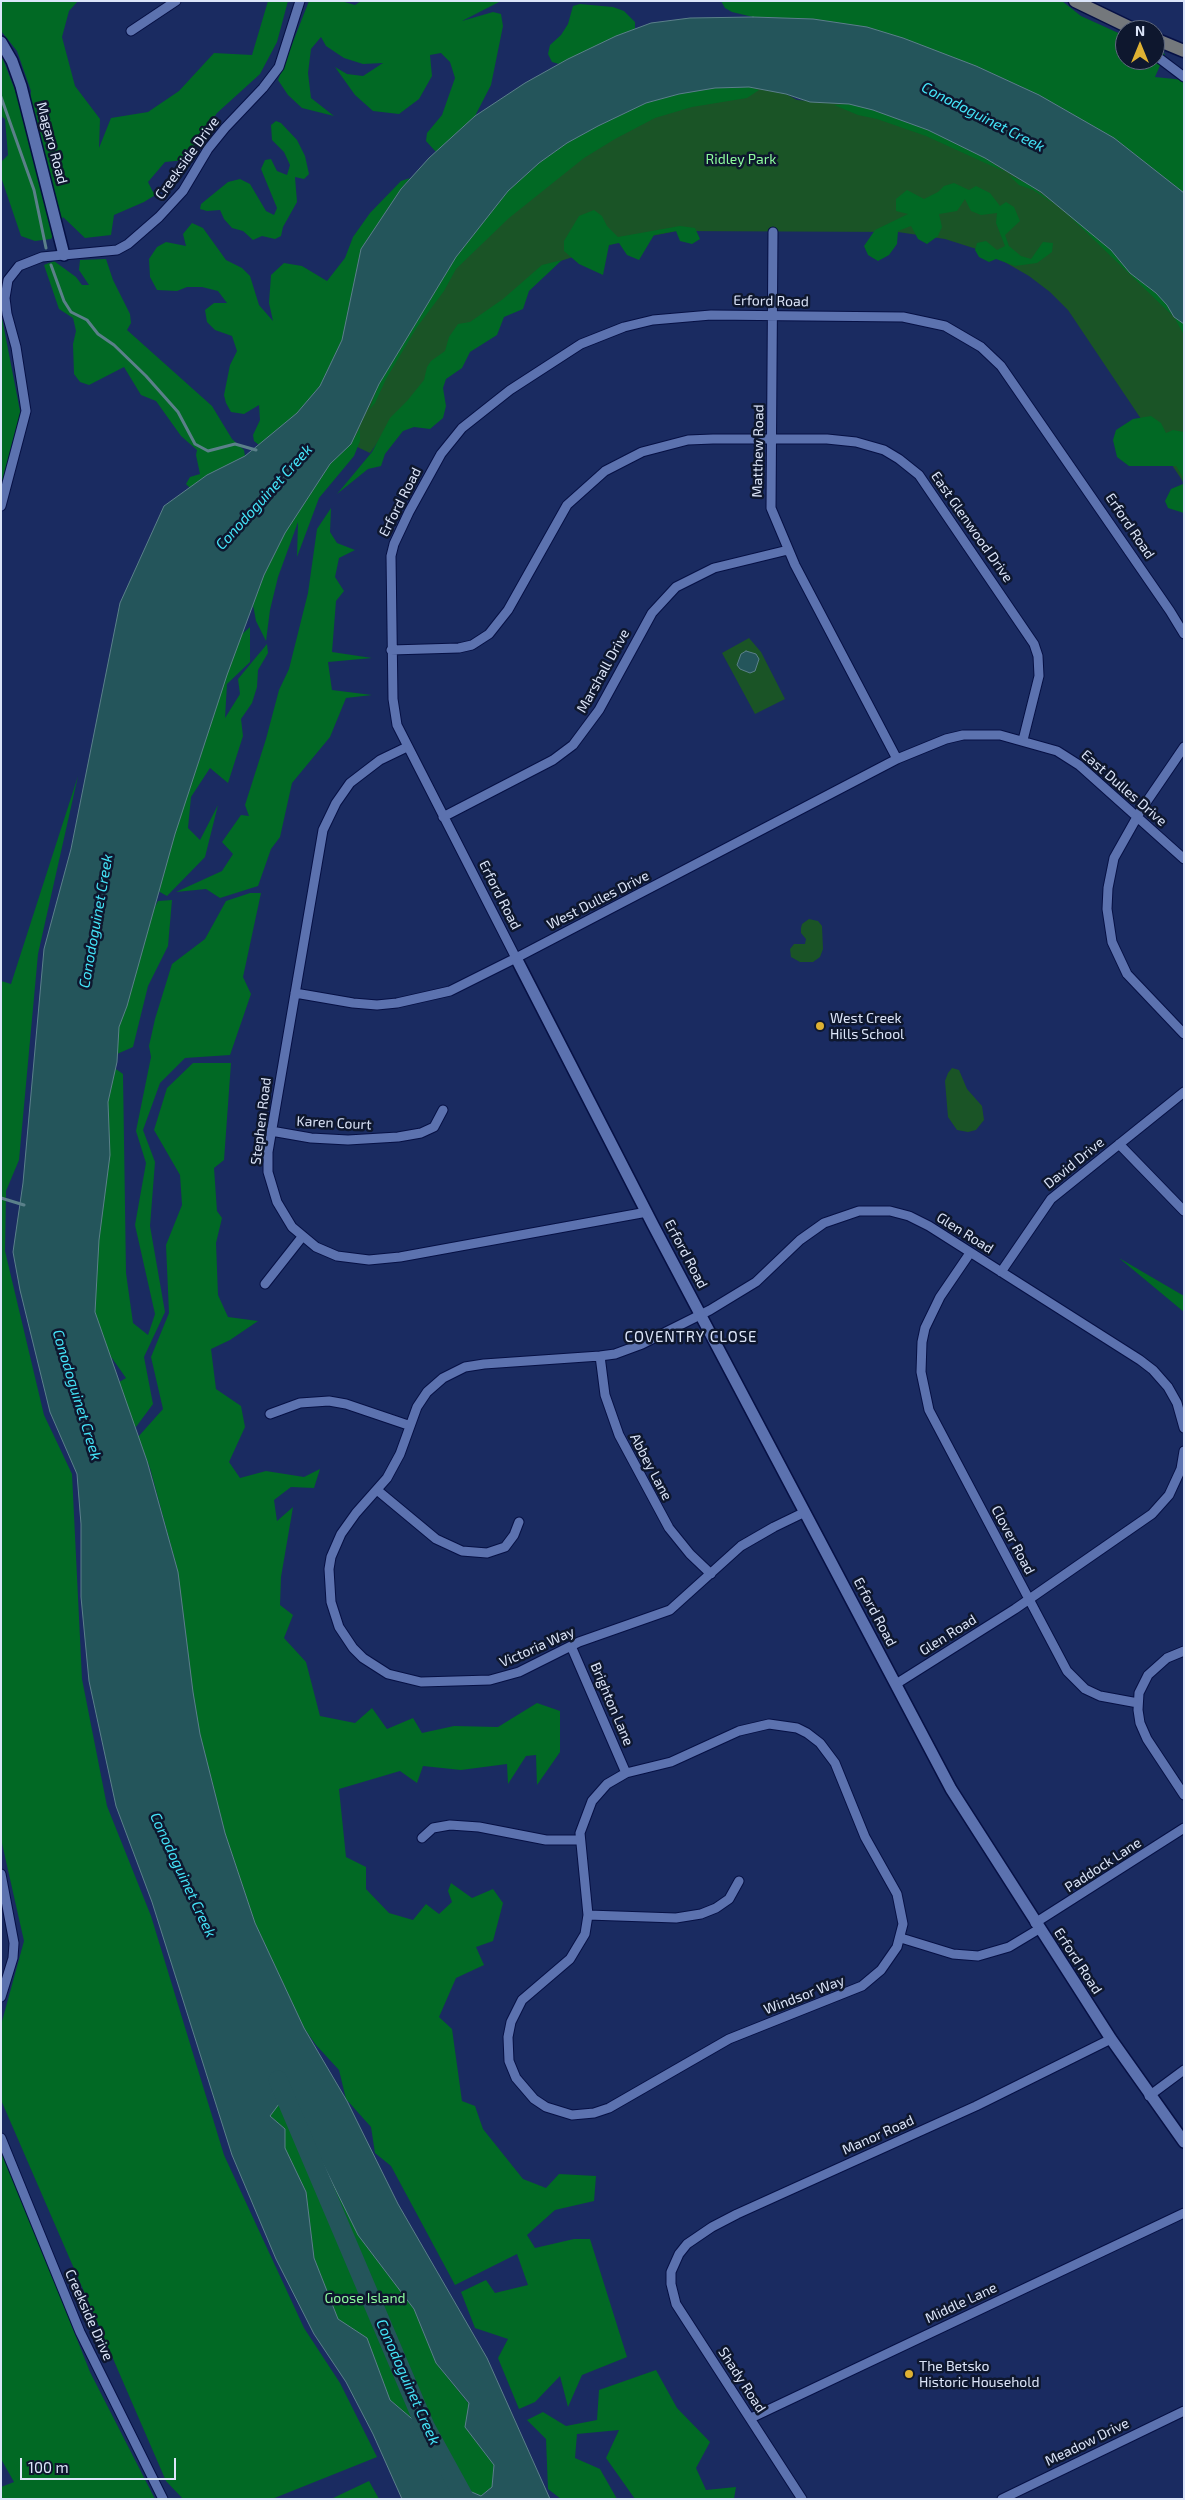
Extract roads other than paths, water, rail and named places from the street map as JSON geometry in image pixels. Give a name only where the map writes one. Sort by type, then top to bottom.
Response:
[{"type":"main road","points":[[1075,1],[1115,21]]},
{"type":"main road","points":[[1165,43],[1184,51]]},
{"type":"street","points":[[131,31],[176,1]]},
{"type":"street","name":"Creekside Drive","points":[[1,506],[26,411],[16,347],[7,314],[6,287],[12,272],[26,262],[42,257],[117,250],[128,244],[169,207],[195,174],[208,149],[279,67],[300,1]]},
{"type":"street","name":"Magaro Road","points":[[1,42],[12,61],[21,86],[64,255]]},
{"type":"street","points":[[1165,63],[1184,77]]},
{"type":"street","name":"Matthew Road","points":[[773,232],[771,508],[788,550],[897,759]]},
{"type":"street","name":"Erford Road","points":[[1184,634],[1001,366],[981,347],[945,326],[919,318],[678,317],[624,327],[589,340],[551,362],[462,428],[441,454],[400,528],[394,544],[391,564],[391,650],[396,719],[407,747],[700,1315],[955,1795],[1111,2040],[1149,2096],[1184,2142]]},
{"type":"street","name":"East Glenwood Drive","points":[[391,650],[459,648],[472,645],[489,634],[508,610],[567,505],[592,481],[619,462],[642,452],[688,440],[828,439],[863,444],[884,450],[899,458],[919,475],[1034,644],[1038,656],[1040,676],[1023,740]]},
{"type":"street","name":"Marshall Drive","points":[[443,817],[553,760],[573,745],[599,710],[652,613],[676,587],[714,568],[788,550]]},
{"type":"street","name":"East Dulles Drive","points":[[897,759],[946,739],[963,736],[1000,735],[1057,751],[1071,759],[1184,859]]},
{"type":"street","name":"Stephen Road","points":[[407,747],[380,760],[360,773],[350,783],[327,819],[317,863],[268,1152],[271,1185],[285,1217],[302,1237],[323,1251],[354,1259],[369,1260],[400,1257],[647,1212]]},
{"type":"street","points":[[1184,747],[1137,817],[1114,858],[1110,872],[1107,909],[1110,934],[1127,974],[1184,1034]]},
{"type":"street","name":"West Dulles Drive","points":[[295,993],[353,1003],[397,1003],[450,990],[516,958],[897,759]]},
{"type":"street","name":"David Drive","points":[[1001,1272],[1051,1199],[1184,1092]]},
{"type":"street","name":"Karen Court","points":[[271,1131],[311,1138],[348,1140],[398,1137],[421,1133],[434,1127],[443,1110]]},
{"type":"street","points":[[1119,1144],[1184,1211]]},
{"type":"street","name":"Glen Road","points":[[700,1315],[756,1282],[812,1230],[842,1215],[859,1211],[890,1211],[908,1216],[929,1226],[1153,1370],[1168,1387],[1177,1403],[1184,1428]]},
{"type":"street","points":[[265,1284],[302,1237]]},
{"type":"street","name":"Clover Road","points":[[970,1252],[940,1297],[926,1328],[920,1359],[925,1395],[942,1438],[1074,1680],[1100,1696],[1138,1703]]},
{"type":"street","name":"Victoria Way","points":[[700,1315],[642,1344],[616,1354],[492,1363],[465,1367],[443,1378],[427,1392],[408,1425],[395,1464],[377,1490],[356,1513],[341,1534],[331,1557],[329,1569],[333,1612],[345,1637],[363,1658],[377,1668],[397,1678],[421,1682],[498,1679],[526,1669],[571,1646],[670,1610],[753,1539],[805,1512]]},
{"type":"street","name":"Abbey Lane","points":[[600,1356],[605,1395],[619,1435],[669,1528],[690,1554],[710,1574]]},
{"type":"street","points":[[270,1414],[300,1403],[329,1401],[346,1404],[408,1425]]},
{"type":"street","name":"Glen Road","points":[[896,1684],[1029,1599],[1142,1522],[1162,1504],[1176,1481],[1184,1451]]},
{"type":"street","points":[[377,1490],[436,1539],[462,1551],[487,1553],[505,1547],[514,1535],[519,1522]]},
{"type":"street","name":"Brighton Lane","points":[[571,1646],[626,1773]]},
{"type":"street","points":[[1184,1651],[1156,1665],[1142,1684],[1138,1703],[1143,1733],[1184,1795]]},
{"type":"street","name":"Windsor Way","points":[[758,1725],[784,1725],[807,1733],[820,1743],[835,1762],[866,1837],[895,1887],[902,1913],[901,1938],[882,1970],[856,1990],[729,2039],[609,2108],[594,2113],[572,2115],[546,2107],[526,2091],[512,2071],[508,2037],[511,2022],[522,2000],[565,1964],[578,1948],[585,1934],[588,1915],[580,1840],[582,1824],[592,1801],[607,1784],[626,1773],[672,1762],[758,1725]]},
{"type":"street","points":[[422,1838],[433,1828],[450,1825],[479,1826],[546,1840],[580,1840]]},
{"type":"street","name":"Paddock Lane","points":[[901,1938],[953,1954],[978,1956],[1009,1947],[1037,1926],[1184,1828]]},
{"type":"street","points":[[1,1874],[14,1943],[13,1958],[1,1997]]},
{"type":"street","points":[[588,1915],[676,1918],[702,1914],[716,1908],[729,1899],[739,1881]]},
{"type":"street","name":"Manor Road","points":[[672,2272],[679,2254],[687,2244],[712,2227],[976,2106],[1111,2040]]},
{"type":"street","points":[[1149,2096],[1184,2070]]},
{"type":"street","name":"Creekside Drive","points":[[1,2138],[80,2332],[163,2499]]},
{"type":"street","name":"Middle Lane","points":[[750,2418],[1184,2214]]},
{"type":"street","name":"Shady Road","points":[[672,2272],[671,2284],[676,2304],[802,2499]]},
{"type":"street","name":"Meadow Drive","points":[[1002,2499],[1184,2411]]},
{"type":"water","points":[[753,17],[813,19],[867,27],[903,38],[976,66],[1039,95],[1114,138],[1184,193],[1184,324],[1174,317],[1167,305],[1156,293],[1130,273],[1111,250],[1041,192],[985,158],[928,130],[873,110],[849,104],[810,102],[786,94],[749,87],[715,88],[679,94],[646,103],[567,143],[539,163],[508,191],[456,257],[379,384],[351,444],[330,464],[285,533],[264,575],[227,675],[175,834],[127,1006],[119,1027],[117,1062],[108,1102],[110,1155],[99,1240],[95,1312],[147,1461],[178,1572],[200,1734],[225,1833],[255,1923],[304,2028],[347,2101],[398,2204],[487,2358],[550,2499],[402,2499],[373,2434],[346,2382],[314,2334],[276,2259],[232,2155],[152,1902],[116,1806],[89,1681],[81,1597],[81,1524],[77,1474],[50,1412],[20,1290],[13,1252],[23,1183],[44,949],[71,849],[120,603],[164,506],[207,475],[245,456],[297,413],[320,386],[342,340],[361,249],[401,189],[429,158],[475,116],[525,83],[568,59],[616,36],[651,23],[690,18]],"holes":[[[293,2103],[358,2235],[414,2309],[436,2363],[469,2403],[465,2427],[494,2465],[492,2487],[481,2496],[453,2484],[431,2435],[390,2400],[367,2338],[338,2319],[314,2258],[306,2192],[285,2148],[285,2129],[270,2116],[279,2104]]]},
{"type":"water","points":[[746,651],[756,654],[759,659],[755,671],[750,673],[740,669],[737,665],[741,654]]},
{"type":"waterway","points":[[1,97],[34,190],[46,248]]},
{"type":"waterway","points":[[51,265],[64,301],[71,312],[87,320],[98,334],[114,345],[146,376],[178,412],[195,444],[208,451],[235,444],[256,450]]},
{"type":"waterway","points":[[1,1198],[24,1205]]},
{"type":"waterway","name":"Conodoguinet Creek","points":[[278,2080],[425,2426],[465,2499]]},
{"type":"place","name":"West Creek Hills School","points":[[820,1026]]},
{"type":"place","name":"The Betsko Historic Household","points":[[909,2374]]},
{"type":"district","name":"COVENTRY CLOSE","points":[[691,1337]]},
{"type":"park label","name":"Ridley Park","points":[[741,159]]},
{"type":"park label","name":"Goose Island","points":[[365,2298]]}]
